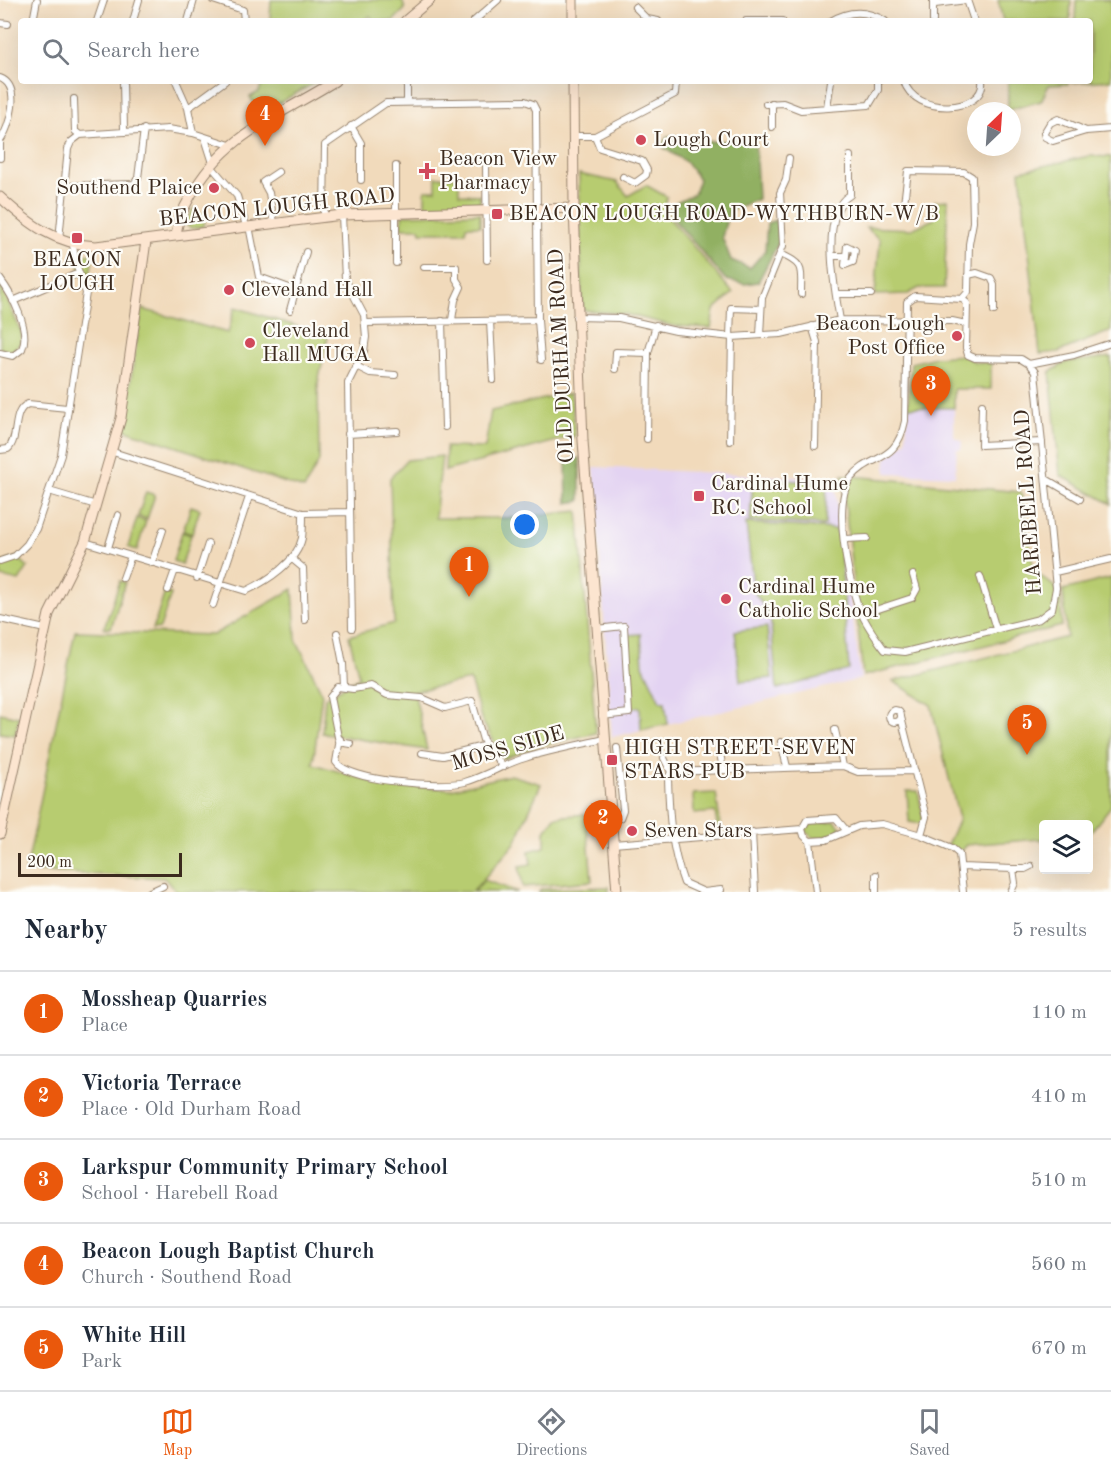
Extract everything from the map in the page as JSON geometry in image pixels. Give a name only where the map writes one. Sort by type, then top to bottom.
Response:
[{"type":"street","points":[[34,18],[37,0]]},
{"type":"street","points":[[98,18],[104,0]]},
{"type":"street","points":[[134,18],[139,0]]},
{"type":"street","points":[[189,18],[194,0]]},
{"type":"street","points":[[213,0],[243,10],[244,18]]},
{"type":"street","points":[[409,18],[430,0]]},
{"type":"street","points":[[477,18],[498,0]]},
{"type":"street","points":[[573,0],[573,18]]},
{"type":"street","points":[[933,18],[934,2],[967,0],[973,18]]},
{"type":"street","points":[[635,7],[646,18]]},
{"type":"street","points":[[837,18],[849,12],[874,14],[880,18]]},
{"type":"street","points":[[0,23],[8,24]]},
{"type":"street","points":[[0,78],[6,80],[10,87],[12,104],[7,131],[0,142],[0,158]]},
{"type":"street","points":[[123,84],[124,130]]},
{"type":"street","points":[[177,84],[188,108],[193,133]]},
{"type":"street","points":[[188,108],[221,84]]},
{"type":"street","points":[[176,236],[186,203],[212,164],[230,145],[249,130],[330,84]]},
{"type":"street","points":[[407,84],[407,102]]},
{"type":"street","name":"OLD DURHAM ROAD","points":[[573,84],[576,317],[595,629],[617,892]]},
{"type":"street","points":[[574,136],[595,136],[675,94],[676,84]]},
{"type":"street","points":[[827,107],[831,84]]},
{"type":"street","points":[[772,127],[769,104],[783,103],[801,110],[869,105],[878,90],[878,84]]},
{"type":"street","points":[[906,84],[912,97],[929,105],[968,104],[978,97],[982,91],[982,84]]},
{"type":"street","points":[[74,99],[75,131],[80,135]]},
{"type":"street","points":[[324,217],[325,145],[382,105],[407,102],[525,101],[532,104],[536,110],[540,360]]},
{"type":"street","points":[[1086,131],[1058,118],[1050,123],[1044,133],[1045,137],[1053,141],[1086,131],[1111,129]]},
{"type":"street","points":[[351,126],[361,143],[361,180]]},
{"type":"street","points":[[65,186],[134,184],[138,178],[144,129]]},
{"type":"street","points":[[59,239],[68,149],[71,142],[80,135],[144,129],[193,133],[230,145]]},
{"type":"street","points":[[595,136],[600,148],[642,161],[646,166],[646,175],[635,183],[623,177]]},
{"type":"street","points":[[206,138],[212,164],[237,196],[259,277],[295,290]]},
{"type":"street","points":[[840,320],[832,281],[832,256],[835,213],[838,204],[850,195],[850,156]]},
{"type":"street","points":[[760,335],[761,309],[766,284],[780,254],[785,236],[780,193],[786,180],[789,158]]},
{"type":"street","points":[[486,163],[487,260]]},
{"type":"street","points":[[396,166],[396,263]]},
{"type":"street","points":[[904,204],[908,171],[964,172],[970,174],[974,181],[967,296],[962,299],[967,303],[968,354],[975,358],[1021,359],[1029,364],[1074,356],[1111,343]]},
{"type":"street","points":[[274,223],[269,193],[263,182],[278,172]]},
{"type":"street","name":"BEACON LOUGH ROAD","points":[[0,196],[26,221],[59,239],[73,244],[96,246],[342,215],[574,208]]},
{"type":"street","points":[[342,215],[345,279],[366,322],[366,345],[348,383],[352,628]]},
{"type":"street","points":[[0,834],[5,792],[51,605],[74,568],[85,542],[113,452],[121,418],[146,241]]},
{"type":"street","points":[[0,561],[15,556],[27,544],[36,529],[61,454],[86,293],[73,244]]},
{"type":"street","points":[[290,310],[306,252]]},
{"type":"street","points":[[780,254],[796,261],[801,266],[801,294]]},
{"type":"street","points":[[832,256],[846,256]]},
{"type":"street","points":[[424,267],[456,267],[456,279],[461,287],[455,300],[452,320]]},
{"type":"street","points":[[13,301],[79,273]]},
{"type":"street","points":[[968,275],[977,273],[991,278],[994,284],[994,311]]},
{"type":"street","points":[[0,279],[13,301],[26,334],[22,350],[13,356],[0,353]]},
{"type":"street","points":[[836,294],[871,294]]},
{"type":"street","name":"HAREBELL ROAD","points":[[962,299],[915,296],[907,302],[905,421],[902,436],[891,452],[851,478],[842,497],[847,560],[858,605],[885,651],[905,652],[1039,619],[1052,609],[1056,588],[1055,572],[1035,372],[1029,364]]},
{"type":"street","points":[[730,441],[731,308],[761,309]]},
{"type":"street","points":[[576,317],[619,318],[676,331],[731,337],[781,334],[840,320],[961,321],[966,324]]},
{"type":"street","points":[[366,322],[538,320]]},
{"type":"street","points":[[442,321],[445,426]]},
{"type":"street","points":[[490,321],[493,380]]},
{"type":"street","points":[[647,439],[648,353],[656,325]]},
{"type":"street","points":[[812,326],[817,342],[814,446]]},
{"type":"street","points":[[615,369],[616,352],[648,353]]},
{"type":"street","points":[[356,366],[370,373],[395,375]]},
{"type":"street","points":[[0,450],[8,449],[14,443],[18,414],[23,406],[28,404],[67,408]]},
{"type":"street","points":[[982,405],[981,445],[1042,442]]},
{"type":"street","points":[[348,434],[397,430]]},
{"type":"street","points":[[113,452],[303,513],[350,512]]},
{"type":"street","points":[[1046,479],[1080,499]]},
{"type":"street","points":[[49,491],[96,505]]},
{"type":"street","points":[[213,605],[249,497]]},
{"type":"street","points":[[85,542],[220,585],[246,591],[260,584],[291,558],[302,539],[303,513]]},
{"type":"street","points":[[108,548],[118,515]]},
{"type":"street","points":[[152,563],[163,530]]},
{"type":"street","points":[[845,540],[867,538]]},
{"type":"street","points":[[197,578],[208,544]]},
{"type":"street","points":[[123,578],[131,556]]},
{"type":"street","points":[[291,558],[303,568],[305,620]]},
{"type":"street","points":[[1055,572],[1111,559]]},
{"type":"street","points":[[168,590],[175,570]]},
{"type":"street","points":[[863,614],[912,598],[917,589],[913,575]]},
{"type":"street","points":[[980,576],[996,629]]},
{"type":"street","points":[[0,619],[45,629]]},
{"type":"street","points":[[595,629],[624,626],[629,712],[602,716]]},
{"type":"street","points":[[337,633],[344,664],[344,687]]},
{"type":"street","points":[[351,744],[340,741],[337,732],[330,697],[334,690],[344,687],[353,689],[371,686],[387,695],[422,698],[445,708],[472,701],[476,720],[487,745],[503,767]]},
{"type":"street","points":[[901,717],[926,817],[921,835]]},
{"type":"street","points":[[836,730],[843,766]]},
{"type":"street","name":"MOSS SIDE","points":[[340,741],[336,762],[339,766],[363,775],[402,782],[465,782],[524,758],[605,739]]},
{"type":"street","points":[[781,741],[787,767]]},
{"type":"street","points":[[422,753],[443,756],[487,745]]},
{"type":"street","points":[[612,819],[620,818],[624,810],[617,748]]},
{"type":"street","points":[[719,748],[723,769]]},
{"type":"street","points":[[664,758],[671,772]]},
{"type":"street","points":[[671,772],[843,766],[858,772],[915,771]]},
{"type":"street","points":[[671,772],[668,778],[671,840],[673,854],[684,883],[704,892],[721,890]]},
{"type":"street","points":[[802,829],[807,820],[836,818],[846,830]]},
{"type":"street","points":[[810,841],[826,840],[846,830],[882,824],[921,835],[956,852],[961,867],[963,892]]},
{"type":"street","points":[[613,844],[802,829]]},
{"type":"street","points":[[802,829],[810,841],[816,892]]},
{"type":"street","points":[[752,832],[755,892]]},
{"type":"street","points":[[961,867],[1013,869],[1031,866]]},
{"type":"street","points":[[1011,892],[1015,883],[1013,869]]},
{"type":"street","points":[[876,875],[876,892]]},
{"type":"street","points":[[150,892],[164,886]]},
{"type":"shaded area","points":[[909,373],[954,375],[954,437],[962,441],[961,449],[957,449],[955,476],[886,473],[886,459],[906,441]]},
{"type":"shaded area","name":"Cardinal Hume Catholic School","points":[[594,467],[834,479],[861,679],[612,737]]},
{"type":"green space","points":[[271,0],[402,0],[405,9],[396,18],[372,18],[370,16],[367,18],[270,18]]},
{"type":"green space","points":[[998,0],[1071,0],[1070,18],[1002,18]]},
{"type":"green space","points":[[1076,0],[1111,0],[1111,80],[1093,81],[1093,18],[1075,18]]},
{"type":"green space","points":[[262,84],[313,84],[261,113],[250,97],[259,92]]},
{"type":"green space","points":[[1008,84],[1068,84],[1049,85],[1041,101],[1021,106],[1021,102],[1008,102]]},
{"type":"green space","points":[[677,136],[685,143],[755,139],[758,199],[729,211],[722,237],[731,260],[750,268],[765,251],[767,223],[776,220],[780,240],[758,282],[745,284],[726,280],[670,215],[676,202],[694,194],[699,179],[686,162],[661,146],[667,137]]},
{"type":"green space","points":[[1089,156],[1111,157],[1111,331],[1058,352],[1040,354],[1020,171]]},
{"type":"green space","points":[[579,174],[617,182],[628,196],[646,185],[667,197],[664,212],[733,293],[714,310],[711,328],[674,326],[625,314],[582,310]]},
{"type":"green space","points":[[436,177],[459,177],[459,194],[480,195],[480,205],[425,208],[425,190],[436,190]]},
{"type":"green space","points":[[948,200],[944,288],[919,288],[908,294],[875,295],[880,240],[866,227],[912,229],[934,219],[935,201]]},
{"type":"green space","points":[[194,208],[202,215],[205,223],[202,227],[191,228],[185,224]]},
{"type":"green space","points":[[480,213],[480,226],[466,226],[465,232],[421,232],[420,228],[402,228],[402,215]]},
{"type":"green space","points":[[77,254],[93,255],[89,284],[77,262]]},
{"type":"green space","points":[[0,283],[22,334],[20,344],[11,351],[0,349]]},
{"type":"green space","points":[[235,307],[328,336],[318,383],[319,461],[304,489],[123,429],[142,309],[228,333]]},
{"type":"green space","points":[[964,355],[975,362],[991,363],[991,389],[954,389],[954,408],[908,407],[911,363],[936,357]]},
{"type":"green space","points":[[1111,357],[1111,504],[1060,475],[1050,372],[1067,362]]},
{"type":"green space","points":[[571,393],[575,436],[445,471],[446,447],[485,448],[491,411]]},
{"type":"green space","points":[[442,456],[435,518],[513,518],[578,511],[596,733],[531,748],[504,759],[482,721],[470,680],[414,691],[427,750],[322,733],[325,698],[359,677],[349,636],[394,623],[390,478],[407,460]]},
{"type":"green space","points":[[580,458],[580,501],[567,503],[566,461]]},
{"type":"green space","points":[[842,475],[1021,492],[1034,571],[1060,591],[1062,626],[863,676]]},
{"type":"green space","points":[[753,478],[827,483],[825,525],[750,521]]},
{"type":"green space","points":[[146,492],[155,495],[147,519],[138,516]]},
{"type":"green space","points":[[191,506],[200,509],[192,534],[183,531]]},
{"type":"green space","points":[[137,518],[146,521],[137,550],[128,547]]},
{"type":"green space","points":[[746,523],[836,529],[840,544],[849,670],[777,689],[770,615],[754,592]]},
{"type":"green space","points":[[182,532],[191,535],[182,564],[173,561]]},
{"type":"green space","points":[[17,557],[28,567],[19,581],[1,577],[0,564]]},
{"type":"green space","points":[[1111,578],[1111,806],[1093,829],[1093,820],[1039,820],[1039,839],[966,845],[959,853],[947,845],[959,819],[931,705],[893,681],[1067,637],[1063,590]]},
{"type":"green space","points":[[120,581],[125,582],[111,628],[104,628]]},
{"type":"green space","points":[[293,589],[296,639],[322,693],[313,764],[381,784],[451,789],[511,775],[541,784],[515,843],[472,892],[178,892],[164,878],[26,871],[75,631],[213,635]]},
{"type":"green space","points":[[165,592],[171,594],[160,628],[153,629]]},
{"type":"green space","points":[[767,627],[772,678],[740,681],[735,631]]},
{"type":"green space","points":[[641,634],[643,665],[660,701],[665,702],[668,724],[641,730],[640,707],[631,708],[626,635]]},
{"type":"green space","points":[[0,713],[19,717],[15,735],[0,733]]},
{"type":"green space","points":[[907,791],[918,791],[923,816],[922,824],[909,822]]},
{"type":"green space","points":[[716,793],[721,830],[718,831],[715,812],[694,814],[693,794]]},
{"type":"green space","points":[[586,814],[592,881],[523,887],[519,866],[531,864],[529,851],[545,847],[545,831],[555,817]]},
{"type":"green space","points":[[835,821],[841,828],[832,835],[814,838],[805,831],[811,823]]},
{"type":"green space","points":[[484,880],[518,892],[474,892]]},
{"type":"green space","points":[[609,887],[609,892],[539,892],[541,889]]},
{"type":"place","name":"Lough Court","points":[[641,140]]},
{"type":"place","name":"Beacon Lough Baptist Church","points":[[265,146]]},
{"type":"place","name":"Beacon View Pharmacy","points":[[427,171]]},
{"type":"place","name":"Southend Plaice","points":[[214,188]]},
{"type":"place","name":"BEACON LOUGH ROAD-WYTHBURN-W/B","points":[[497,214]]},
{"type":"place","name":"BEACON LOUGH","points":[[77,238]]},
{"type":"place","name":"Cleveland Hall","points":[[229,290]]},
{"type":"place","name":"Beacon Lough Post Office","points":[[957,336]]},
{"type":"place","name":"Cleveland Hall MUGA","points":[[250,343]]},
{"type":"place","name":"Larkspur Community Primary School","points":[[931,416]]},
{"type":"place","name":"Cardinal Hume RC. School","points":[[699,496]]},
{"type":"place","name":"Mossheap Quarries","points":[[469,597]]},
{"type":"place","name":"Cardinal Hume Catholic School","points":[[726,599]]},
{"type":"place","name":"White Hill","points":[[1027,755]]},
{"type":"place","name":"HIGH STREET-SEVEN STARS PUB","points":[[612,760]]},
{"type":"place","name":"Seven Stars","points":[[632,831]]},
{"type":"place","name":"Victoria Terrace","points":[[603,850]]}]
